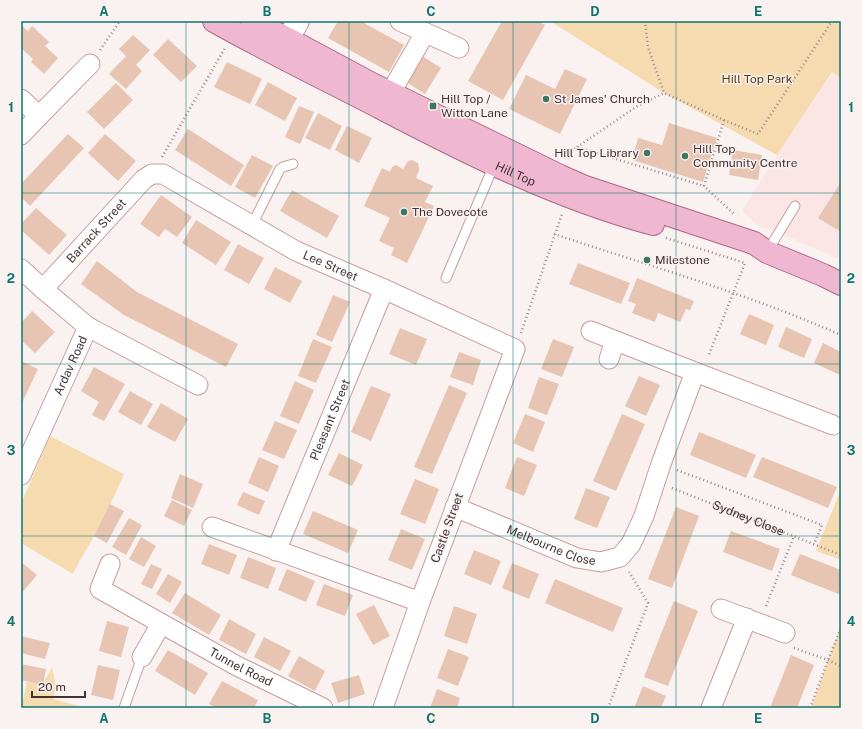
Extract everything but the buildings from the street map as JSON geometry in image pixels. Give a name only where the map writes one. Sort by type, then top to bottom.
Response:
[{"type":"main road","name":"Hill Top","points":[[214,21],[288,38],[386,101],[585,187],[754,243],[767,252],[841,284]]},
{"type":"main road","name":"Hill Top","points":[[386,101],[411,124],[494,165],[568,197],[624,216],[750,250],[767,252]]},
{"type":"street","points":[[400,21],[459,48]]},
{"type":"street","points":[[386,101],[425,33]]},
{"type":"street","points":[[21,136],[90,64]]},
{"type":"street","points":[[21,99],[39,116]]},
{"type":"street","name":"Lee Street","points":[[152,174],[163,174],[296,251],[384,289],[515,349]]},
{"type":"street","name":"Barrack Street","points":[[42,289],[144,179],[152,174]]},
{"type":"street","points":[[21,269],[42,289],[88,327]]},
{"type":"street","name":"Pleasant Street","points":[[276,550],[384,289]]},
{"type":"street","name":"Ardav Road","points":[[21,475],[88,327],[198,385]]},
{"type":"street","points":[[591,331],[833,424]]},
{"type":"street","points":[[609,359],[615,341]]},
{"type":"street","name":"Castle Street","points":[[383,708],[420,602],[515,349]]},
{"type":"street","points":[[620,557],[631,544],[644,516],[658,472],[698,373]]},
{"type":"street","name":"Melbourne Close","points":[[455,507],[577,558],[601,562],[620,557]]},
{"type":"street","points":[[212,527],[420,602]]},
{"type":"street","name":"Tunnel Road","points":[[110,564],[100,589],[238,666],[323,708]]},
{"type":"street","points":[[721,608],[753,620],[788,640]]},
{"type":"street","points":[[711,708],[753,620]]},
{"type":"street","points":[[142,657],[161,624]]},
{"type":"lane","points":[[252,225],[280,169],[293,164]]},
{"type":"lane","points":[[446,278],[494,165]]},
{"type":"lane","points":[[767,252],[795,206]]},
{"type":"lane","points":[[124,708],[142,657]]},
{"type":"path","points":[[90,64],[120,21]]},
{"type":"path","points":[[645,21],[648,47],[664,93],[758,134],[832,21]]},
{"type":"path","points":[[152,174],[243,27]]},
{"type":"path","points":[[548,170],[577,147],[636,108],[664,93]]},
{"type":"path","points":[[704,186],[724,120]]},
{"type":"path","points":[[577,147],[704,186],[740,219]]},
{"type":"path","points":[[515,349],[568,197]]},
{"type":"path","points":[[554,234],[732,292],[841,335]]},
{"type":"path","points":[[666,238],[745,263],[698,373]]},
{"type":"path","points":[[658,472],[822,525],[814,544]]},
{"type":"path","name":"Sydney Close","points":[[658,472],[794,536],[841,555]]},
{"type":"path","points":[[753,620],[794,536]]},
{"type":"path","points":[[608,708],[648,603],[620,557]]},
{"type":"path","points":[[810,708],[841,628]]},
{"type":"path","points":[[788,640],[841,666]]},
{"type":"shaded area","points":[[833,72],[841,78],[841,260],[789,237],[757,225],[742,211],[777,155]]},
{"type":"green space","name":"Hill Top Park","points":[[550,21],[841,21],[841,78],[832,72],[777,155],[664,93]]},
{"type":"green space","points":[[50,436],[124,474],[102,521],[73,574],[21,543],[21,504]]},
{"type":"green space","points":[[841,489],[841,560],[816,551]]},
{"type":"green space","points":[[841,625],[841,708],[811,708]]},
{"type":"green space","points":[[52,667],[56,687],[53,699],[86,708],[21,708],[27,682],[43,684]]},
{"type":"place","name":"St James' Church","points":[[546,99]]},
{"type":"place","name":"Hill Top / Witton Lane","points":[[433,106]]},
{"type":"place","name":"Hill Top Library","points":[[647,153]]},
{"type":"place","name":"Hill Top Community Centre","points":[[685,156]]},
{"type":"place","name":"The Dovecote","points":[[404,212]]},
{"type":"place","name":"Milestone","points":[[647,260]]}]
